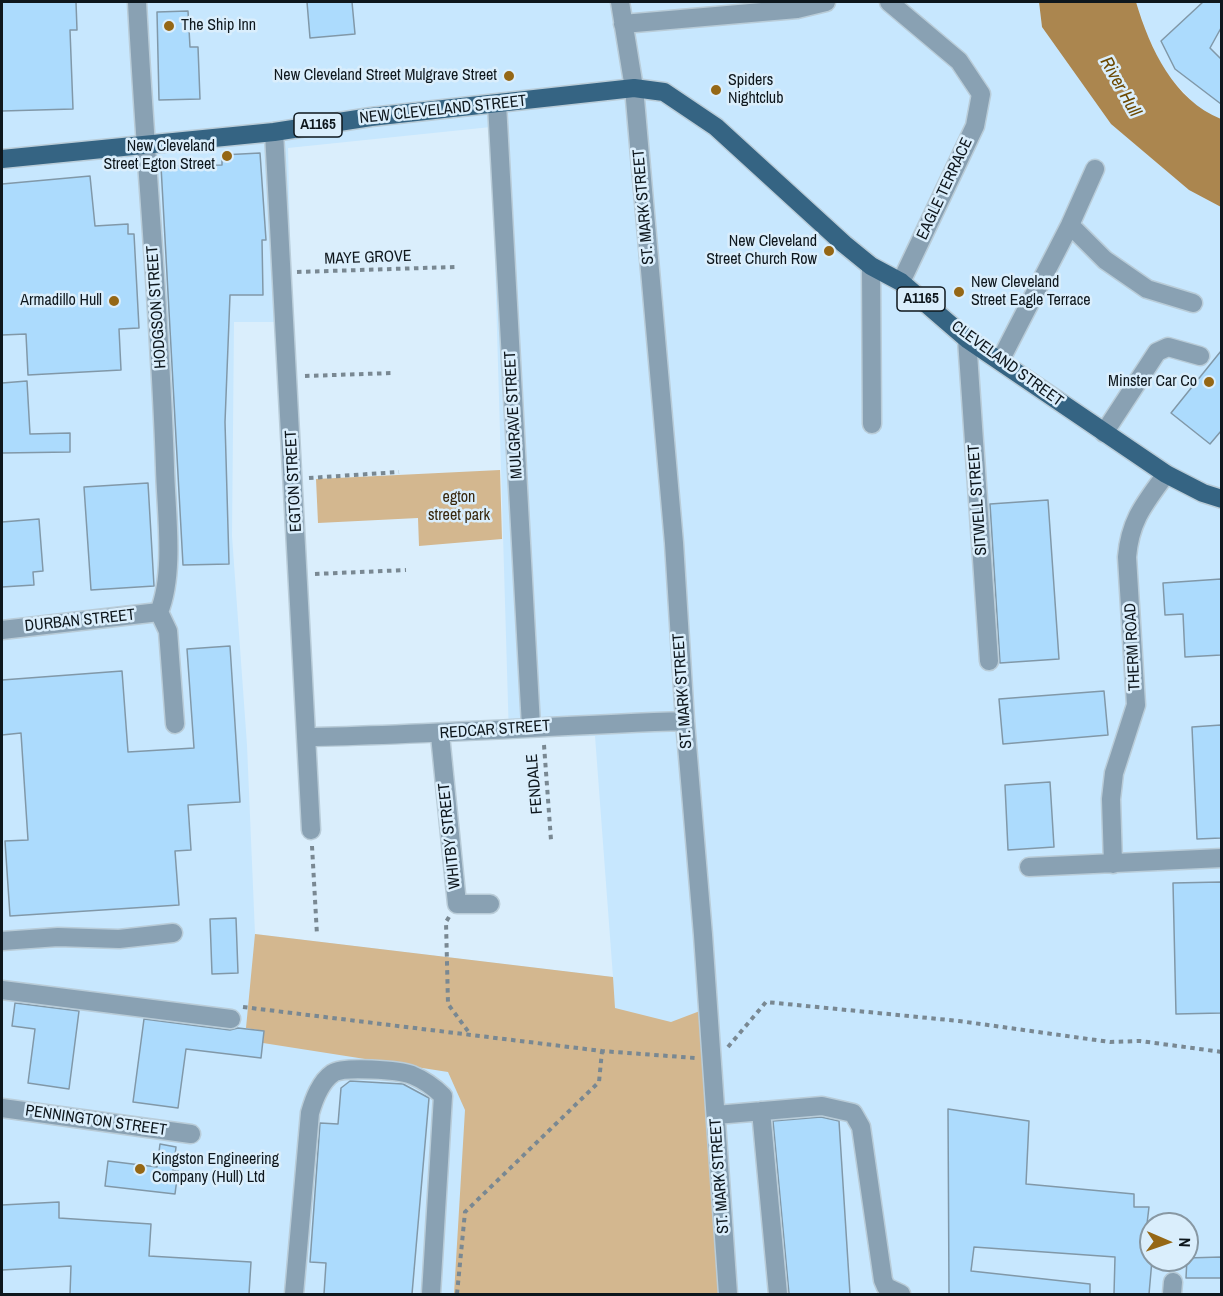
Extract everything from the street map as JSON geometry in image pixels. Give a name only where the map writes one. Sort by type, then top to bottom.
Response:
[{"type":"main road","name":"NEW CLEVELAND STREET","points":[[2,159],[144,143],[274,132],[371,117],[634,88]]},
{"type":"main road","name":"CLEVELAND STREET","points":[[634,88],[664,92],[716,127],[871,266],[901,282],[967,339],[1166,474],[1203,493],[1221,499]]},
{"type":"street","name":"HODGSON STREET","points":[[137,2],[144,143],[161,350],[167,547],[166,596],[159,612]]},
{"type":"street","name":"ST. MARK STREET","points":[[620,2],[634,88],[674,543],[728,1294]]},
{"type":"street","points":[[623,24],[797,9],[826,2]]},
{"type":"street","name":"EAGLE TERRACE","points":[[889,2],[959,62],[981,94],[975,126],[901,282]]},
{"type":"street","name":"MULGRAVE STREET","points":[[497,104],[537,726]]},
{"type":"street","name":"EGTON STREET","points":[[274,132],[289,376],[311,830]]},
{"type":"street","points":[[1000,361],[1070,225],[1095,169]]},
{"type":"street","points":[[1070,225],[1105,260],[1147,289],[1193,303]]},
{"type":"street","points":[[871,266],[872,424]]},
{"type":"street","name":"SITWELL STREET","points":[[967,339],[989,661]]},
{"type":"street","points":[[1104,433],[1156,352],[1168,347],[1200,356]]},
{"type":"street","name":"THERM ROAD","points":[[1113,864],[1111,799],[1114,773],[1136,705],[1127,557],[1129,534],[1137,514],[1166,474]]},
{"type":"street","points":[[159,612],[168,631],[175,724]]},
{"type":"street","name":"DURBAN STREET","points":[[2,630],[159,612]]},
{"type":"street","name":"REDCAR STREET","points":[[306,738],[440,735],[537,726],[685,721]]},
{"type":"street","name":"WHITBY STREET","points":[[440,735],[457,904],[490,904]]},
{"type":"street","points":[[1029,867],[1221,858]]},
{"type":"street","points":[[2,941],[58,937],[119,939],[173,933]]},
{"type":"street","points":[[2,990],[234,1012]]},
{"type":"street","points":[[294,1294],[310,1113],[325,1080],[333,1073],[346,1069],[411,1075],[429,1084],[443,1096],[445,1104],[431,1294]]},
{"type":"street","points":[[716,1115],[822,1106],[852,1113],[861,1126],[883,1280],[886,1287],[901,1294]]},
{"type":"street","name":"PENNINGTON STREET","points":[[2,1107],[191,1134]]},
{"type":"street","points":[[761,1111],[778,1294]]},
{"type":"path","name":"MAYE GROVE","points":[[281,273],[455,267]]},
{"type":"path","points":[[289,376],[393,373]]},
{"type":"path","points":[[293,478],[399,472]]},
{"type":"path","points":[[299,575],[406,570]]},
{"type":"path","name":"FENDALE","points":[[537,726],[551,840]]},
{"type":"path","points":[[311,830],[317,935]]},
{"type":"path","points":[[457,904],[446,922],[448,1004],[470,1035]]},
{"type":"path","points":[[234,1012],[470,1035],[602,1051],[712,1059],[724,1052],[766,1002],[959,1021],[1110,1042],[1140,1041],[1221,1052]]},
{"type":"path","points":[[457,1294],[465,1212],[599,1082],[602,1051]]},
{"type":"shaded area","points":[[2,2],[1039,2],[1042,27],[1111,124],[1189,190],[1221,207],[1221,1294],[2,1294]],"holes":[[[491,127],[509,738],[595,736],[613,977],[255,934],[247,745],[232,536],[234,322],[292,322],[288,148]]]},
{"type":"shaded area","points":[[1136,2],[1221,2],[1221,119],[1202,112],[1164,71],[1147,34]]},
{"type":"green space","name":"egton street park","points":[[500,470],[502,539],[419,546],[418,518],[318,523],[316,479]]},
{"type":"green space","points":[[255,934],[613,977],[615,1008],[671,1022],[713,1006],[729,1294],[454,1294],[465,1110],[448,1072],[263,1043],[264,1031],[246,1028]]},
{"type":"water","name":"River Hull","points":[[1039,2],[1136,2],[1149,37],[1166,71],[1190,99],[1221,119],[1221,207],[1189,190],[1111,124],[1042,27]]},
{"type":"building","points":[[2,2],[76,2],[77,30],[70,30],[73,109],[2,111]]},
{"type":"building","points":[[307,2],[352,2],[355,34],[310,38]]},
{"type":"building","points":[[1203,2],[1221,2],[1221,28],[1210,48],[1221,59],[1221,104],[1175,69],[1161,41]]},
{"type":"building","points":[[188,11],[190,47],[198,47],[200,99],[159,100],[157,12]]},
{"type":"building","points":[[260,153],[266,240],[262,240],[263,295],[230,295],[225,422],[229,564],[183,565],[161,166],[222,165],[222,155]]},
{"type":"building","points":[[90,176],[95,226],[128,224],[128,234],[134,234],[139,328],[119,329],[121,370],[28,375],[26,334],[2,335],[2,184]]},
{"type":"building","name":"Minster Car Co","points":[[1221,351],[1221,431],[1210,444],[1171,413]]},
{"type":"building","points":[[27,381],[30,434],[70,433],[70,452],[2,453],[2,383]]},
{"type":"building","points":[[148,483],[154,586],[91,590],[84,487]]},
{"type":"building","points":[[1048,500],[1059,659],[1000,663],[990,504]]},
{"type":"building","points":[[39,519],[43,571],[33,572],[34,585],[2,587],[2,522]]},
{"type":"building","points":[[1221,579],[1221,655],[1185,657],[1183,614],[1165,615],[1163,583]]},
{"type":"building","points":[[230,646],[240,802],[188,805],[191,850],[175,851],[179,905],[10,916],[5,841],[28,840],[21,733],[2,735],[2,680],[122,671],[128,752],[194,748],[187,649]]},
{"type":"building","points":[[1104,691],[1108,735],[1003,744],[999,699]]},
{"type":"building","points":[[1221,725],[1221,838],[1197,839],[1192,727]]},
{"type":"building","points":[[1050,782],[1054,847],[1008,850],[1005,785]]},
{"type":"building","points":[[1221,882],[1221,1013],[1176,1014],[1173,883]]},
{"type":"building","points":[[236,918],[238,973],[212,974],[210,919]]},
{"type":"building","points":[[15,1003],[79,1011],[69,1089],[28,1083],[35,1029],[12,1026]]},
{"type":"building","points":[[144,1019],[230,1030],[238,1028],[264,1031],[261,1058],[186,1049],[178,1108],[133,1102]]},
{"type":"building","points":[[350,1081],[403,1084],[429,1098],[412,1294],[324,1294],[326,1263],[310,1262],[320,1123],[338,1124],[341,1088]]},
{"type":"building","points":[[948,1109],[1029,1121],[1026,1184],[1134,1194],[1134,1207],[1149,1207],[1148,1212],[1139,1212],[1139,1272],[1151,1272],[1149,1294],[1114,1294],[1115,1257],[974,1247],[971,1271],[1090,1284],[1090,1294],[949,1294]]},
{"type":"building","points":[[821,1117],[839,1121],[850,1294],[789,1294],[773,1121]]},
{"type":"building","name":"Kingston Engineering Company (Hull) Ltd","points":[[160,1144],[176,1147],[173,1171],[178,1171],[175,1194],[105,1186],[108,1161],[157,1167]]},
{"type":"building","points":[[59,1202],[59,1218],[151,1224],[149,1256],[251,1262],[249,1294],[70,1294],[71,1266],[2,1270],[2,1205]]},
{"type":"building","points":[[1221,1257],[1221,1278],[1186,1278],[1186,1272],[1199,1272],[1199,1258]]},
{"type":"place","name":"The Ship Inn","points":[[169,26]]},
{"type":"place","name":"New Cleveland Street Mulgrave Street","points":[[509,76]]},
{"type":"place","name":"Spiders Nightclub","points":[[716,90]]},
{"type":"place","name":"New Cleveland Street Egton Street","points":[[227,156]]},
{"type":"place","name":"New Cleveland Street Church Row","points":[[829,251]]},
{"type":"place","name":"New Cleveland Street Eagle Terrace","points":[[959,292]]},
{"type":"place","name":"Armadillo Hull","points":[[114,301]]},
{"type":"place","name":"Minster Car Co","points":[[1209,382]]},
{"type":"place","name":"Kingston Engineering Company (Hull) Ltd","points":[[140,1169]]}]
